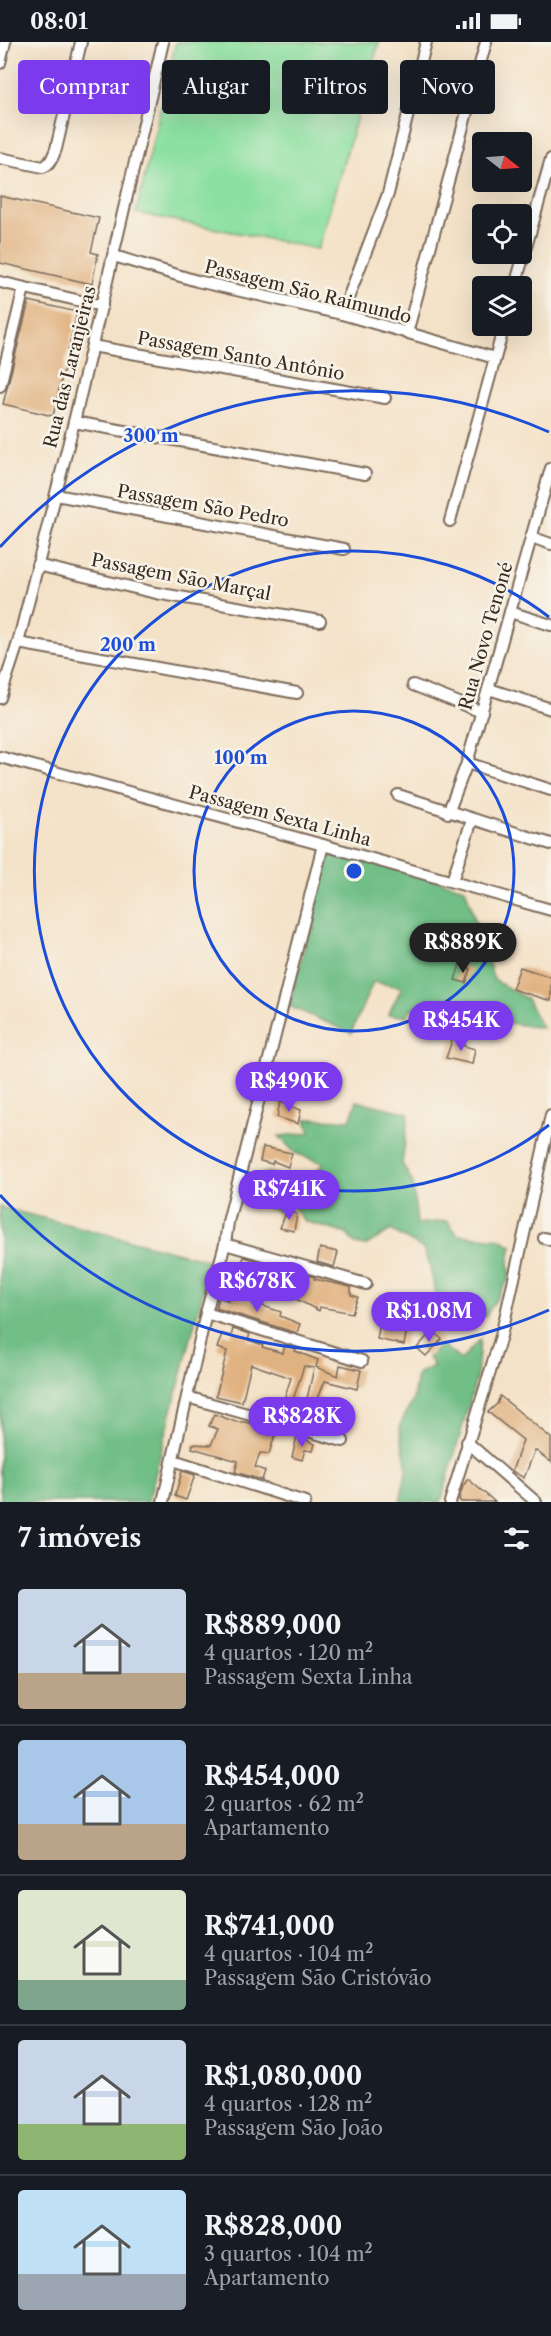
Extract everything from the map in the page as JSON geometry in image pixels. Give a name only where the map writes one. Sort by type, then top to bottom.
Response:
[{"type":"street","points":[[0,63],[5,42]]},
{"type":"street","points":[[0,158],[43,167],[47,166],[52,159],[81,42]]},
{"type":"street","name":"Rua das Laranjeiras","points":[[0,698],[18,643],[56,495],[163,42]]},
{"type":"street","points":[[342,314],[388,194],[426,42]]},
{"type":"street","points":[[407,333],[486,42]]},
{"type":"street","points":[[518,276],[551,159]]},
{"type":"street","name":"Passagem São Raimundo","points":[[114,256],[197,281],[342,314],[495,358]]},
{"type":"street","points":[[0,282],[102,306]]},
{"type":"street","points":[[0,386],[24,288]]},
{"type":"street","points":[[450,521],[501,336]]},
{"type":"street","name":"Passagem Santo Antônio","points":[[92,346],[385,398]]},
{"type":"street","points":[[74,422],[365,474]]},
{"type":"street","name":"Rua Novo Tenoné","points":[[448,813],[467,763],[551,468]]},
{"type":"street","name":"Passagem São Pedro","points":[[56,495],[344,549]]},
{"type":"street","points":[[531,537],[551,544]]},
{"type":"street","name":"Passagem São Marçal","points":[[37,565],[156,592],[320,621]]},
{"type":"street","points":[[510,612],[551,625]]},
{"type":"street","points":[[18,643],[297,693]]},
{"type":"street","points":[[413,685],[482,712]]},
{"type":"street","points":[[489,689],[551,709]]},
{"type":"street","name":"Passagem Sexta Linha","points":[[0,757],[551,910]]},
{"type":"street","points":[[467,763],[551,790]]},
{"type":"street","points":[[398,795],[448,813],[551,844]]},
{"type":"street","points":[[452,881],[472,820]]},
{"type":"street","points":[[163,1502],[206,1313],[225,1244],[228,1222],[323,845]]},
{"type":"street","points":[[452,1500],[467,1442],[501,1336],[551,1115]]},
{"type":"street","points":[[225,1244],[366,1284]]},
{"type":"street","points":[[206,1313],[362,1361]]},
{"type":"street","points":[[187,1397],[343,1441]]},
{"type":"street","points":[[467,1442],[536,1502]]},
{"type":"street","points":[[173,1460],[305,1502]]},
{"type":"green space","points":[[176,42],[379,42],[374,60],[282,60],[282,114],[358,114],[318,249],[136,213],[162,102],[162,114],[270,114],[270,60],[172,60]]},
{"type":"green space","points":[[330,850],[465,888],[494,980],[527,999],[542,1028],[411,1008],[407,1016],[388,1015],[402,987],[373,982],[351,1033],[289,1006]]},
{"type":"green space","points":[[357,1101],[409,1113],[402,1164],[413,1183],[417,1224],[447,1221],[458,1235],[501,1239],[512,1246],[509,1260],[510,1277],[485,1317],[470,1304],[463,1320],[452,1317],[443,1324],[419,1318],[428,1311],[436,1297],[429,1262],[422,1248],[391,1230],[365,1246],[355,1244],[347,1234],[304,1221],[293,1206],[282,1213],[264,1207],[242,1191],[241,1181],[268,1172],[310,1180],[323,1163],[295,1153],[279,1136],[310,1133],[306,1119],[350,1120]]},
{"type":"green space","points":[[0,1207],[211,1261],[148,1502],[0,1502]]},
{"type":"green space","points":[[480,1339],[477,1376],[441,1502],[400,1502],[407,1468],[399,1427],[413,1400],[417,1374],[434,1366],[428,1358],[441,1344],[461,1360]]},
{"type":"building","points":[[0,196],[99,218],[91,252],[98,254],[92,284],[0,263]]},
{"type":"building","points":[[29,301],[77,312],[53,416],[3,404]]},
{"type":"building","points":[[460,964],[471,969],[466,983],[455,980]]},
{"type":"building","points":[[520,967],[551,977],[551,1001],[512,989]]},
{"type":"building","points":[[453,1038],[464,1040],[464,1046],[475,1049],[472,1064],[446,1058]]},
{"type":"building","points":[[280,1102],[301,1110],[298,1124],[277,1117]]},
{"type":"building","points":[[263,1147],[292,1153],[288,1167],[273,1161],[272,1164],[260,1161]]},
{"type":"building","points":[[287,1210],[297,1214],[294,1231],[280,1228]]},
{"type":"building","points":[[320,1248],[338,1252],[334,1267],[317,1262]]},
{"type":"building","points":[[244,1257],[266,1263],[262,1276],[241,1265]]},
{"type":"building","points":[[285,1269],[315,1277],[314,1279],[351,1287],[351,1295],[358,1297],[352,1313],[320,1307],[319,1311],[298,1300],[278,1294]]},
{"type":"building","points":[[231,1295],[281,1312],[280,1316],[300,1324],[297,1333],[216,1308],[219,1297],[229,1301]]},
{"type":"building","points":[[381,1318],[408,1323],[404,1345],[377,1339]]},
{"type":"building","points":[[233,1329],[250,1334],[248,1340],[263,1345],[262,1347],[283,1353],[285,1345],[296,1349],[295,1351],[318,1360],[316,1367],[338,1376],[340,1365],[361,1370],[357,1389],[325,1381],[318,1398],[326,1400],[323,1410],[333,1412],[328,1428],[302,1422],[310,1404],[306,1403],[314,1368],[304,1366],[288,1415],[279,1414],[291,1378],[251,1364],[242,1402],[216,1396],[227,1351],[217,1348],[222,1334],[231,1336]]},
{"type":"building","points":[[432,1331],[442,1339],[426,1356],[417,1348]]},
{"type":"building","points":[[500,1396],[551,1438],[551,1462],[535,1450],[524,1478],[512,1471],[523,1440],[488,1412],[497,1404]]},
{"type":"building","points":[[214,1414],[236,1422],[266,1427],[276,1432],[269,1454],[260,1453],[255,1467],[265,1471],[262,1480],[235,1472],[238,1461],[192,1448],[193,1444],[211,1445],[218,1429],[209,1426]]},
{"type":"building","points":[[297,1436],[315,1444],[313,1451],[305,1450],[302,1460],[292,1457]]},
{"type":"building","points":[[182,1471],[195,1475],[186,1500],[175,1496]]},
{"type":"building","points":[[468,1479],[495,1502],[461,1502],[459,1499]]}]
